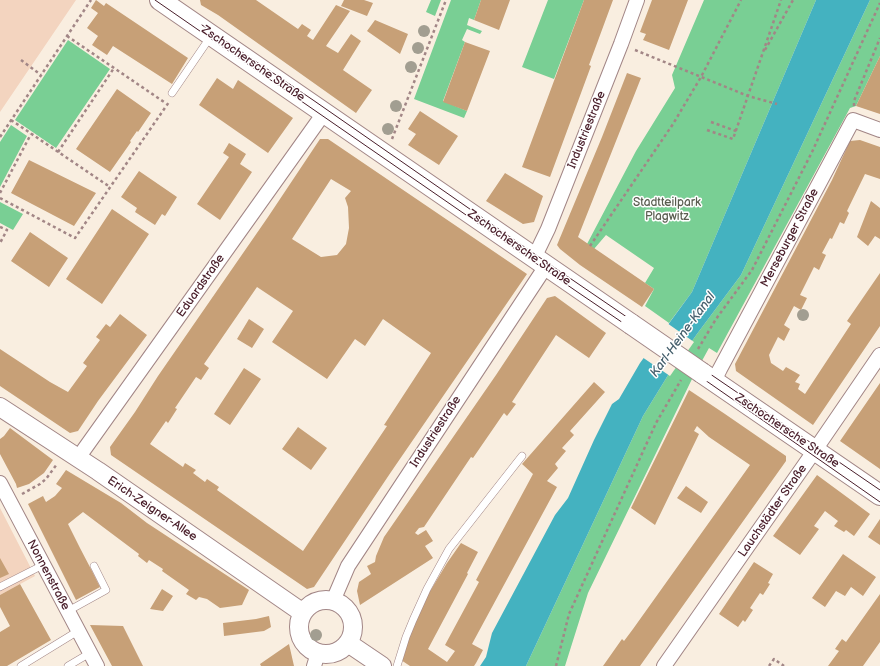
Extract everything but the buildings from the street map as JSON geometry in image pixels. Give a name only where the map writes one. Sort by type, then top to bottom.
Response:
[{"type":"main road","name":"Zschochersche Straße","points":[[171,3],[211,35],[631,324],[699,377],[815,450],[880,495]]},
{"type":"street","name":"Industriestraße","points":[[333,602],[348,566],[540,262],[548,229],[637,0]]},
{"type":"street","name":"Eduardstraße","points":[[78,458],[324,113]]},
{"type":"street","points":[[853,120],[880,130]]},
{"type":"street","name":"Merseburger Straße","points":[[699,377],[720,368],[853,120]]},
{"type":"street","name":"Lauchstädter Straße","points":[[664,666],[880,355]]},
{"type":"street","name":"Erich-Zeigner-Allee","points":[[0,407],[78,458],[303,613]]},
{"type":"street","name":"Nonnenstraße","points":[[0,483],[42,565],[97,666]]},
{"type":"street","points":[[328,600],[333,602],[341,605],[347,611],[353,627],[351,635],[348,643],[342,648],[316,660],[311,650],[305,645],[301,638],[299,629],[300,621],[303,613],[311,604],[328,600]]},
{"type":"street","points":[[348,643],[382,666]]},
{"type":"lane","points":[[172,93],[211,35]]},
{"type":"lane","points":[[397,666],[413,620],[449,549],[522,456]]},
{"type":"lane","points":[[0,587],[42,565]]},
{"type":"lane","points":[[68,611],[106,590],[94,566]]},
{"type":"lane","points":[[21,666],[78,631]]},
{"type":"lane","points":[[68,666],[90,653]]},
{"type":"path","points":[[0,137],[91,0]]},
{"type":"path","points":[[395,132],[446,0]]},
{"type":"path","points":[[590,246],[659,145],[701,77],[742,0]]},
{"type":"path","points":[[707,130],[732,139],[781,0]]},
{"type":"path","points":[[762,56],[793,0]]},
{"type":"path","points":[[698,350],[716,319],[752,270],[812,152],[880,3]]},
{"type":"path","points":[[67,36],[167,104]]},
{"type":"path","points":[[853,120],[854,101],[880,38]]},
{"type":"path","points":[[621,44],[748,96],[777,104]]},
{"type":"path","points":[[21,60],[42,75]]},
{"type":"path","points":[[58,152],[114,68]]},
{"type":"path","points":[[0,198],[75,238],[167,104],[170,100],[175,103]]},
{"type":"path","points":[[11,120],[110,187]]},
{"type":"path","points":[[711,122],[736,131]]},
{"type":"path","points":[[0,193],[31,134]]},
{"type":"path","points":[[0,227],[7,230],[0,243]]},
{"type":"path","points":[[556,666],[569,614],[656,423],[699,377]]},
{"type":"path","points":[[10,501],[46,479]]},
{"type":"path","points":[[770,666],[774,659],[784,666]]},
{"type":"shaded area","points":[[0,0],[76,0],[0,112]]},
{"type":"shaded area","points":[[0,508],[35,576],[0,595]]},
{"type":"green space","points":[[431,0],[441,0],[435,16],[426,12]]},
{"type":"green space","points":[[451,0],[481,0],[474,20],[469,18],[467,25],[482,31],[480,34],[467,29],[462,40],[465,42],[443,101],[467,111],[464,118],[414,99]]},
{"type":"green space","points":[[548,0],[584,0],[554,79],[522,67]]},
{"type":"green space","name":"Stadtteilpark Plagwitz","points":[[704,0],[816,0],[692,292],[669,323],[645,306],[654,289],[645,283],[654,268],[606,235],[594,249],[587,244],[636,151],[675,88],[672,75]]},
{"type":"green space","name":"Karl-Heine-Kanal","points":[[870,0],[880,0],[880,56],[856,106],[850,108],[717,353],[709,348],[692,379],[588,593],[565,666],[526,666],[643,416],[670,372],[741,275]]},
{"type":"green space","points":[[68,40],[110,69],[56,148],[15,120]]},
{"type":"green space","points":[[11,125],[27,136],[0,187],[0,142]]},
{"type":"green space","points":[[0,202],[23,214],[13,230],[0,223]]},
{"type":"water","points":[[816,0],[870,0],[741,275],[670,372],[643,416],[526,666],[480,666],[486,657],[492,633],[555,515],[568,498],[612,404],[619,399],[640,363],[692,292]]},
{"type":"pier","points":[[667,323],[694,342],[670,376],[642,357]]},
{"type":"tram line","points":[[155,0],[880,502]]},
{"type":"tram line","points":[[202,25],[880,490]]}]
